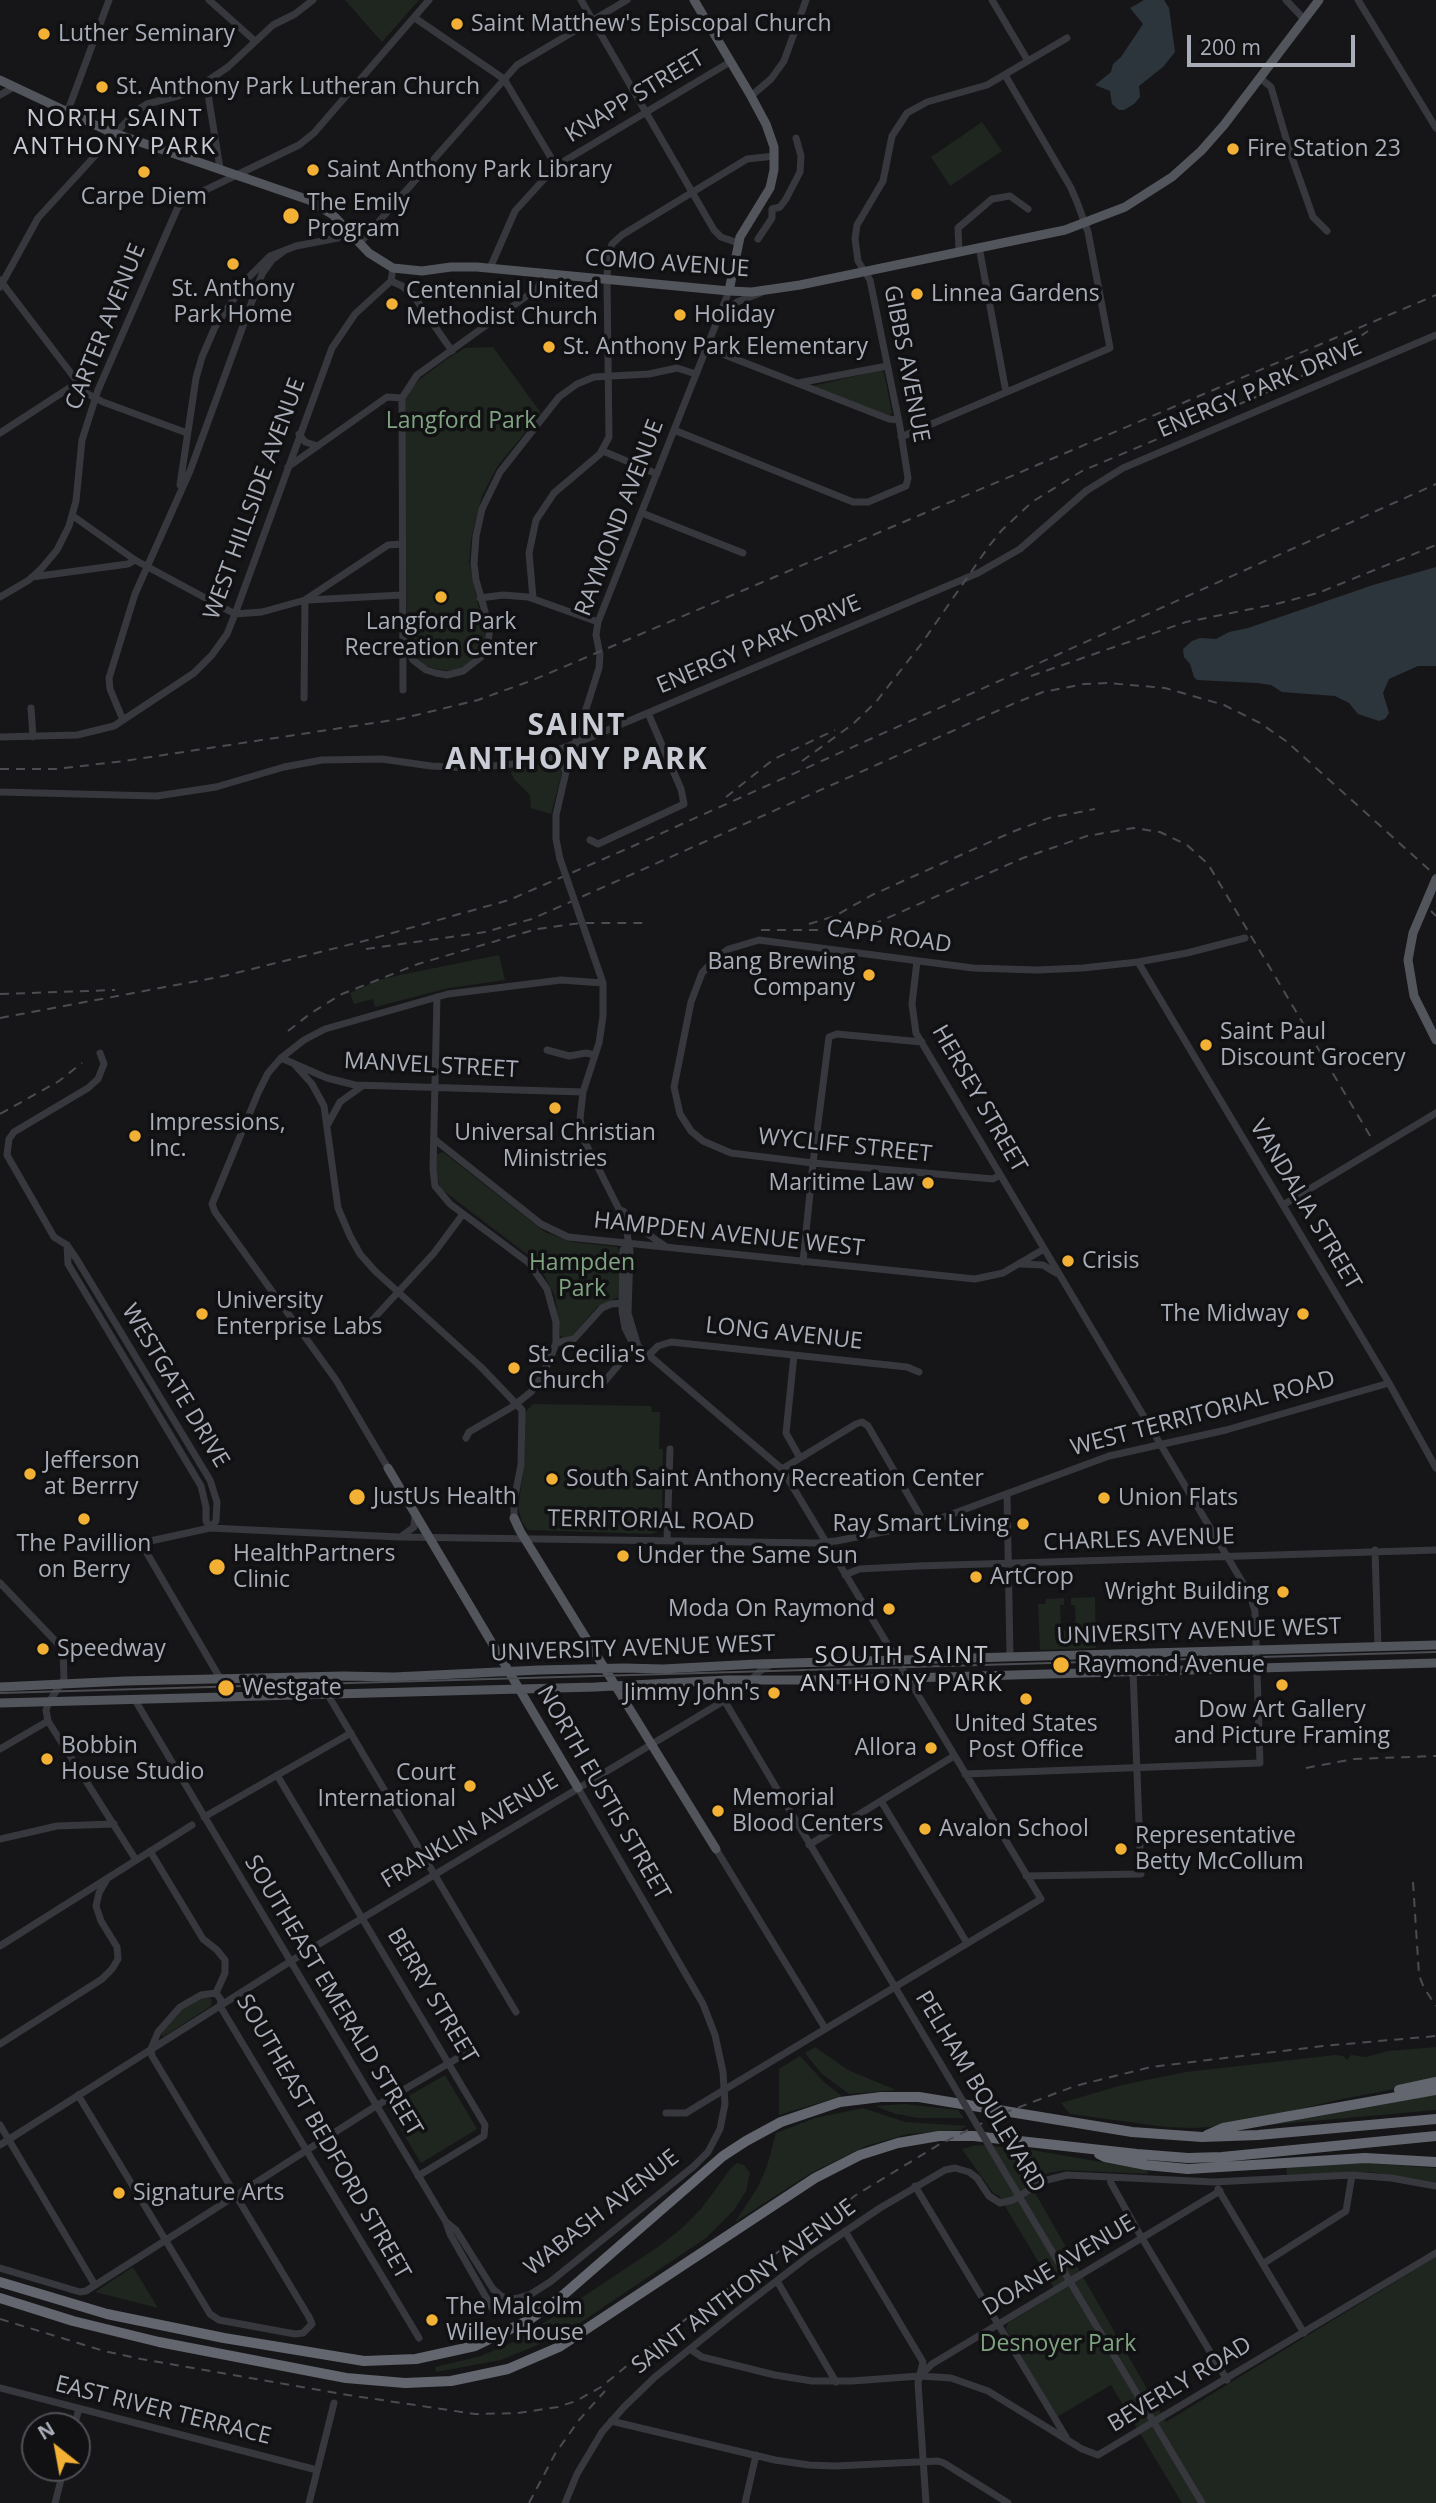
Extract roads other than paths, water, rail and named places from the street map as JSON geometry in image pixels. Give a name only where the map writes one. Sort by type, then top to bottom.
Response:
[{"type":"highway","points":[[1297,2115],[1311,2108],[1436,2082]]},
{"type":"highway","points":[[1202,2137],[1223,2128],[1436,2090]]},
{"type":"highway","points":[[0,2282],[107,2314],[236,2341],[364,2361],[389,2362],[425,2358],[482,2344],[536,2316],[707,2169],[758,2133],[820,2107],[848,2101],[896,2097],[936,2099],[1132,2132],[1202,2137],[1258,2135],[1436,2119]]},
{"type":"highway","points":[[0,2298],[159,2342],[346,2378],[405,2383],[458,2380],[508,2369],[559,2347],[815,2178],[875,2149],[904,2141],[944,2136],[984,2137],[1175,2158],[1212,2157],[1436,2136]]},
{"type":"highway","points":[[1089,2148],[1105,2157],[1188,2169],[1365,2158],[1436,2162]]},
{"type":"main road","points":[[694,0],[751,96],[771,135],[775,156],[770,188],[738,243],[729,291]]},
{"type":"main road","name":"COMO AVENUE","points":[[393,268],[422,271],[459,267],[490,268],[729,291],[769,290],[1085,223],[1140,199],[1185,166],[1211,141],[1319,0]]},
{"type":"main road","points":[[0,80],[115,133],[309,200],[333,215],[359,244],[378,260],[393,268]]},
{"type":"main road","points":[[1436,879],[1413,933],[1408,960],[1410,985],[1418,1008],[1436,1040]]},
{"type":"main road","name":"NORTH EUSTIS STREET","points":[[388,1468],[415,1509],[578,1788]]},
{"type":"main road","points":[[514,1518],[716,1849]]},
{"type":"main road","name":"UNIVERSITY AVENUE WEST","points":[[0,1687],[125,1681],[394,1677],[604,1668],[682,1669],[772,1663],[1010,1656],[1256,1653],[1436,1645]]},
{"type":"main road","name":"UNIVERSITY AVENUE WEST","points":[[0,1703],[1436,1663]]},
{"type":"street","points":[[68,113],[109,0]]},
{"type":"street","points":[[209,0],[255,41]]},
{"type":"street","points":[[187,432],[95,399],[86,393],[1,283],[38,218],[143,106],[178,96],[206,82],[228,67],[273,25],[295,14],[313,0]]},
{"type":"street","name":"CARTER AVENUE","points":[[0,597],[32,577],[57,550],[73,516],[82,440],[95,399],[116,344],[175,212],[186,200],[299,145],[314,133],[429,0]]},
{"type":"street","points":[[581,0],[716,233],[738,243]]},
{"type":"street","points":[[359,244],[504,79],[530,57],[627,0]]},
{"type":"street","points":[[751,96],[771,79],[784,61],[806,0]]},
{"type":"street","points":[[992,0],[1028,61]]},
{"type":"street","points":[[1286,0],[1304,19]]},
{"type":"street","points":[[1358,0],[1436,128]]},
{"type":"street","points":[[415,18],[504,79],[556,166]]},
{"type":"street","name":"GIBBS AVENUE","points":[[674,430],[853,502],[869,502],[902,488],[908,482],[898,420],[870,280],[858,261],[856,229],[883,181],[891,139],[900,121],[911,110],[923,103],[975,90],[1067,38]]},
{"type":"street","name":"KNAPP STREET","points":[[490,268],[515,211],[556,166],[730,62]]},
{"type":"street","points":[[901,437],[1110,348],[1085,223],[1071,188],[1005,75]]},
{"type":"street","points":[[1260,78],[1271,87],[1313,217],[1327,231]]},
{"type":"street","points":[[206,82],[220,168]]},
{"type":"street","points":[[0,95],[14,87]]},
{"type":"street","points":[[759,206],[772,209],[783,203],[800,173],[801,156],[796,138]]},
{"type":"street","points":[[534,598],[529,553],[536,520],[554,493],[603,451],[610,430],[607,280],[609,250],[615,240],[747,159],[775,156]]},
{"type":"street","points":[[959,251],[958,228],[992,199],[1010,196],[1028,209]]},
{"type":"street","points":[[758,239],[772,218],[772,209]]},
{"type":"street","points":[[179,492],[196,378],[209,338],[253,271],[270,256],[338,238],[348,231]]},
{"type":"street","points":[[979,247],[1006,392]]},
{"type":"street","points":[[123,720],[108,678],[146,566],[166,528],[190,471],[262,274],[272,260],[284,251]]},
{"type":"street","points":[[393,268],[391,281],[413,295],[452,351]]},
{"type":"street","points":[[403,690],[402,398],[417,375],[538,288],[543,274]]},
{"type":"street","name":"WEST HILLSIDE AVENUE","points":[[0,737],[92,733],[123,720],[204,664],[220,645],[235,614],[299,434],[339,335],[363,305],[391,281]]},
{"type":"street","points":[[717,320],[737,302],[769,290]]},
{"type":"street","name":"RAYMOND AVENUE","points":[[637,1343],[625,1303],[630,1251],[625,1221],[585,1142],[582,1130],[580,1106],[601,1033],[603,983],[560,859],[556,839],[556,815],[566,772],[599,667],[600,655],[596,635],[598,622],[729,291]]},
{"type":"street","name":"ENERGY PARK DRIVE","points":[[0,792],[158,796],[216,787],[284,767],[322,760],[382,758],[431,766],[471,768],[516,763],[542,755],[577,743],[978,573],[1020,549],[1086,491],[1123,468],[1436,335]]},
{"type":"street","points":[[707,348],[889,419],[898,420]]},
{"type":"street","points":[[797,383],[887,366]]},
{"type":"street","points":[[403,639],[413,660],[426,670],[447,675],[468,669],[481,657],[489,635],[489,622],[476,580],[474,552],[482,509],[500,472],[559,397],[585,380],[649,374],[677,368],[696,374]]},
{"type":"street","points":[[0,433],[77,383]]},
{"type":"street","points":[[288,467],[387,397],[402,398]]},
{"type":"street","points":[[299,434],[306,442],[318,446]]},
{"type":"street","points":[[603,451],[657,474]]},
{"type":"street","points":[[642,513],[743,552]]},
{"type":"street","points":[[73,516],[135,560],[235,614],[262,612],[305,600],[402,595]]},
{"type":"street","points":[[305,600],[388,545],[402,544]]},
{"type":"street","points":[[32,577],[128,564],[135,560]]},
{"type":"street","points":[[480,597],[503,595],[534,598],[598,622]]},
{"type":"street","points":[[304,698],[305,600]]},
{"type":"street","points":[[31,708],[33,737]]},
{"type":"street","points":[[590,840],[598,844],[684,804],[681,789],[648,713]]},
{"type":"street","points":[[585,715],[589,726],[605,731]]},
{"type":"street","points":[[542,755],[561,758],[566,772]]},
{"type":"street","name":"CAPP ROAD","points":[[691,1131],[676,1104],[674,1076],[693,992],[702,973],[722,953],[748,942],[769,940],[973,968],[1030,970],[1138,962],[1245,938]]},
{"type":"street","name":"HERSEY STREET","points":[[917,961],[912,1004],[914,1024],[922,1042],[1253,1601],[1260,1763],[1136,1768]]},
{"type":"street","name":"VANDALIA STREET","points":[[1138,962],[1389,1383],[1436,1468]]},
{"type":"street","points":[[281,1058],[304,1040],[325,1029],[437,997],[561,980],[603,983]]},
{"type":"street","points":[[437,997],[433,1169],[435,1186],[441,1196],[522,1256],[537,1271],[553,1305],[556,1322],[556,1343],[539,1381],[518,1403],[469,1432],[466,1438]]},
{"type":"street","points":[[803,1262],[829,1037],[837,1034],[922,1042]]},
{"type":"street","points":[[547,1050],[569,1056],[595,1055]]},
{"type":"street","name":"WESTGATE DRIVE","points":[[100,1053],[103,1068],[94,1084],[22,1126],[9,1139],[7,1147],[10,1163],[54,1237],[67,1245],[210,1480],[216,1502],[216,1521],[210,1528]]},
{"type":"street","name":"MANVEL STREET","points":[[281,1058],[337,1081],[366,1086],[583,1092]]},
{"type":"street","name":"NORTH EUSTIS STREET","points":[[281,1058],[268,1073],[258,1093],[212,1204],[215,1212],[336,1380],[388,1468]]},
{"type":"street","points":[[295,1065],[306,1076],[324,1106],[335,1195],[343,1221],[360,1254],[518,1403],[524,1417],[514,1518]]},
{"type":"street","points":[[327,1128],[340,1102],[352,1091],[366,1086]]},
{"type":"street","points":[[1283,1205],[1436,1113]]},
{"type":"street","name":"WYCLIFF STREET","points":[[691,1131],[724,1152],[993,1179],[1000,1175]]},
{"type":"street","name":"HAMPDEN AVENUE WEST","points":[[434,1139],[548,1229],[568,1237],[975,1279],[1003,1273],[1044,1249]]},
{"type":"street","points":[[619,1208],[642,1230],[668,1248]]},
{"type":"street","points":[[365,1328],[434,1253],[463,1214]]},
{"type":"street","points":[[1017,1265],[1044,1265],[1061,1276]]},
{"type":"street","points":[[556,1343],[574,1339],[602,1308],[625,1303]]},
{"type":"street","name":"LONG AVENUE","points":[[649,1355],[658,1346],[671,1342],[907,1367],[919,1372]]},
{"type":"street","points":[[605,1381],[637,1343],[782,1469],[1026,1876],[1140,1874],[1133,1671]]},
{"type":"street","points":[[794,1355],[786,1433],[800,1458]]},
{"type":"street","name":"WEST TERRITORIAL ROAD","points":[[827,1542],[925,1524],[1109,1456],[1226,1430],[1389,1383]]},
{"type":"street","points":[[782,1469],[862,1422],[868,1426],[925,1524]]},
{"type":"street","points":[[667,1540],[670,1449]]},
{"type":"street","points":[[1007,1494],[1010,1656]]},
{"type":"street","points":[[399,1536],[414,1527],[415,1509]]},
{"type":"street","name":"TERRITORIAL ROAD","points":[[221,1679],[141,1543],[210,1528],[509,1539],[827,1542]]},
{"type":"street","points":[[1375,1550],[1378,1646]]},
{"type":"street","name":"CHARLES AVENUE","points":[[845,1575],[859,1569],[1436,1550]]},
{"type":"street","points":[[1,1583],[63,1649],[64,1679],[49,1702],[46,1710],[48,1721],[136,1860]]},
{"type":"street","name":"FRANKLIN AVENUE","points":[[0,2145],[291,1961],[724,1700],[772,1663]]},
{"type":"street","points":[[221,1679],[231,1697]]},
{"type":"street","points":[[328,1695],[516,2012]]},
{"type":"street","name":"SOUTHEAST EMERALD STREET","points":[[135,1700],[446,2222],[450,2234],[495,2313]]},
{"type":"street","name":"PELHAM BOULEVARD","points":[[724,1700],[1202,2503]]},
{"type":"street","points":[[0,1749],[48,1721]]},
{"type":"street","points":[[204,1816],[351,1732]]},
{"type":"street","points":[[809,1845],[954,1756]]},
{"type":"street","points":[[965,1774],[1136,1768]]},
{"type":"street","name":"BERRY STREET","points":[[277,1775],[485,2125],[484,2136],[418,2176]]},
{"type":"street","name":"NORTH EUSTIS STREET","points":[[578,1788],[695,1988],[715,2035],[725,2089]]},
{"type":"street","points":[[881,1801],[967,1943]]},
{"type":"street","points":[[0,1839],[57,1826],[114,1824]]},
{"type":"street","points":[[0,1947],[192,1825]]},
{"type":"street","points":[[716,1849],[824,2030]]},
{"type":"street","name":"SOUTHEAST BEDFORD STREET","points":[[150,1851],[203,1939],[225,1960],[225,1973],[216,1993],[221,2000],[220,2006],[419,2338]]},
{"type":"street","name":"WABASH AVENUE","points":[[666,2113],[685,2113],[1041,1899],[1026,1876]]},
{"type":"street","points":[[96,1906],[99,1893],[107,1879]]},
{"type":"street","points":[[0,2043],[102,1979],[118,1959],[117,1947],[101,1921],[96,1906],[87,1898],[78,1898]]},
{"type":"street","points":[[78,2095],[214,2318],[295,2334],[303,2333],[312,2324],[152,2056],[151,2050],[158,2032],[180,2007],[201,1995],[216,1993]]},
{"type":"street","points":[[0,2267],[80,2292],[376,2106],[468,2052]]},
{"type":"street","name":"WABASH AVENUE","points":[[446,2222],[456,2230],[493,2289],[501,2296],[510,2299],[531,2294],[550,2282],[702,2159],[720,2129],[725,2089]]},
{"type":"street","points":[[0,2124],[94,2285]]},
{"type":"street","name":"SAINT ANTHONY AVENUE","points":[[565,2503],[587,2456],[611,2421],[639,2392],[776,2281],[845,2231],[915,2186],[955,2168],[972,2174],[998,2203],[1019,2196]]},
{"type":"street","points":[[1019,2196],[1043,2181],[1058,2177],[1214,2182],[1352,2175],[1436,2186]]},
{"type":"street","points":[[1264,2263],[1346,2211],[1352,2175]]},
{"type":"street","points":[[1110,2178],[1227,2379]]},
{"type":"street","points":[[1214,2182],[1304,2333]]},
{"type":"street","points":[[915,2186],[1068,2441]]},
{"type":"street","name":"DOANE AVENUE","points":[[920,2376],[932,2364],[1220,2192]]},
{"type":"street","points":[[845,2231],[923,2362],[918,2383],[926,2503]]},
{"type":"street","name":"BEVERLY ROAD","points":[[690,2349],[702,2357],[775,2375],[836,2382],[920,2376],[951,2378],[988,2391],[1092,2455],[1098,2455],[1436,2253]]},
{"type":"street","points":[[776,2281],[836,2382]]},
{"type":"street","name":"EAST RIVER TERRACE","points":[[0,2389],[317,2470]]},
{"type":"street","points":[[309,2503],[334,2403]]},
{"type":"street","points":[[611,2421],[793,2463],[827,2466],[944,2463],[1008,2503]]},
{"type":"street","points":[[744,2503],[756,2455]]},
{"type":"street","points":[[55,2503],[60,2482]]},
{"type":"tram line","points":[[0,1693],[1436,1652]]},
{"type":"railway","points":[[0,769],[56,769],[124,761],[400,719],[478,700],[533,680],[1436,295]]},
{"type":"railway","points":[[802,761],[853,724],[876,702],[922,643],[989,546],[1032,502],[1082,471],[1296,380],[1368,331]]},
{"type":"railway","points":[[0,1018],[224,976],[364,941],[509,900],[1436,484]]},
{"type":"railway","points":[[1031,676],[1186,622],[1318,593],[1436,545]]},
{"type":"railway","points":[[366,949],[485,932],[532,919],[1015,703],[1043,692],[1084,684],[1107,683],[1165,688],[1224,705],[1260,723],[1286,741],[1436,876]]},
{"type":"railway","points":[[726,797],[774,759],[835,730]]},
{"type":"railway","points":[[809,924],[835,916],[872,895],[1012,832],[1049,818],[1095,809]]},
{"type":"railway","points":[[761,930],[840,930],[876,923],[1023,858],[1087,836],[1133,828],[1160,832],[1187,845],[1208,864],[1372,1139]]},
{"type":"railway","points":[[1431,911],[1436,916]]},
{"type":"railway","points":[[288,1031],[342,994],[418,964],[537,929],[581,923],[648,923]]},
{"type":"railway","points":[[0,994],[115,990]]},
{"type":"railway","points":[[0,1114],[59,1081],[82,1063]]},
{"type":"railway","points":[[1306,1768],[1354,1759],[1436,1756]]},
{"type":"railway","points":[[1413,1882],[1419,1975],[1436,2006]]},
{"type":"railway","points":[[0,2319],[104,2351],[348,2395],[475,2414],[518,2413],[558,2407],[576,2401],[601,2387],[667,2333],[856,2195],[940,2144],[1001,2114],[1075,2086],[1151,2067],[1323,2046],[1436,2036]]},
{"type":"railway","points":[[529,2503],[555,2454],[579,2420],[605,2391]]},
{"type":"place","name":"Saint Matthew's Episcopal Church","points":[[457,24]]},
{"type":"place","name":"Luther Seminary","points":[[44,34]]},
{"type":"place","name":"St. Anthony Park Lutheran Church","points":[[102,87]]},
{"type":"place","name":"Fire Station 23","points":[[1233,149]]},
{"type":"place","name":"Saint Anthony Park Library","points":[[313,170]]},
{"type":"place","name":"Carpe Diem","points":[[144,172]]},
{"type":"place","name":"The Emily Program","points":[[291,216]]},
{"type":"place","name":"St. Anthony Park Home","points":[[233,264]]},
{"type":"place","name":"Linnea Gardens","points":[[917,294]]},
{"type":"place","name":"Centennial United Methodist Church","points":[[392,304]]},
{"type":"place","name":"Holiday","points":[[680,315]]},
{"type":"place","name":"St. Anthony Park Elementary","points":[[549,347]]},
{"type":"place","name":"Langford Park Recreation Center","points":[[441,597]]},
{"type":"place","name":"Bang Brewing Company","points":[[869,975]]},
{"type":"place","name":"Saint Paul Discount Grocery","points":[[1206,1045]]},
{"type":"place","name":"Universal Christian Ministries","points":[[555,1108]]},
{"type":"place","name":"Impressions, Inc.","points":[[135,1136]]},
{"type":"place","name":"Maritime Law","points":[[928,1183]]},
{"type":"place","name":"Crisis","points":[[1068,1261]]},
{"type":"place","name":"University Enterprise Labs","points":[[202,1314]]},
{"type":"place","name":"The Midway","points":[[1303,1314]]},
{"type":"place","name":"St. Cecilia's Church","points":[[514,1368]]},
{"type":"place","name":"Jefferson at Berrry","points":[[30,1474]]},
{"type":"place","name":"South Saint Anthony Recreation Center","points":[[552,1479]]},
{"type":"place","name":"JustUs Health","points":[[357,1497]]},
{"type":"place","name":"Union Flats","points":[[1104,1498]]},
{"type":"place","name":"The Pavillion on Berry","points":[[84,1519]]},
{"type":"place","name":"Ray Smart Living","points":[[1023,1524]]},
{"type":"place","name":"Under the Same Sun","points":[[623,1556]]},
{"type":"place","name":"HealthPartners Clinic","points":[[217,1567]]},
{"type":"place","name":"ArtCrop","points":[[976,1577]]},
{"type":"place","name":"Wright Building","points":[[1283,1592]]},
{"type":"place","name":"Moda On Raymond","points":[[889,1609]]},
{"type":"place","name":"Speedway","points":[[43,1649]]},
{"type":"place","name":"Raymond Avenue","points":[[1061,1665]]},
{"type":"place","name":"Dow Art Gallery and Picture Framing","points":[[1282,1685]]},
{"type":"place","name":"Westgate","points":[[226,1688]]},
{"type":"place","name":"Jimmy John's","points":[[774,1693]]},
{"type":"place","name":"United States Post Office","points":[[1026,1699]]},
{"type":"place","name":"Allora","points":[[931,1748]]},
{"type":"place","name":"Bobbin House Studio","points":[[47,1759]]},
{"type":"place","name":"Court International","points":[[470,1786]]},
{"type":"place","name":"Memorial Blood Centers","points":[[718,1811]]},
{"type":"place","name":"Avalon School","points":[[925,1829]]},
{"type":"place","name":"Representative Betty McCollum","points":[[1121,1849]]},
{"type":"place","name":"Signature Arts","points":[[119,2193]]},
{"type":"place","name":"The Malcolm Willey House","points":[[432,2320]]},
{"type":"district","name":"NORTH SAINT ANTHONY PARK","points":[[115,133]]},
{"type":"district","name":"SAINT ANTHONY PARK","points":[[577,743]]},
{"type":"district","name":"SOUTH SAINT ANTHONY PARK","points":[[902,1670]]},
{"type":"park label","name":"Langford Park","points":[[461,421]]},
{"type":"park label","name":"Hampden Park","points":[[582,1276]]},
{"type":"park label","name":"Desnoyer Park","points":[[1058,2344]]}]
